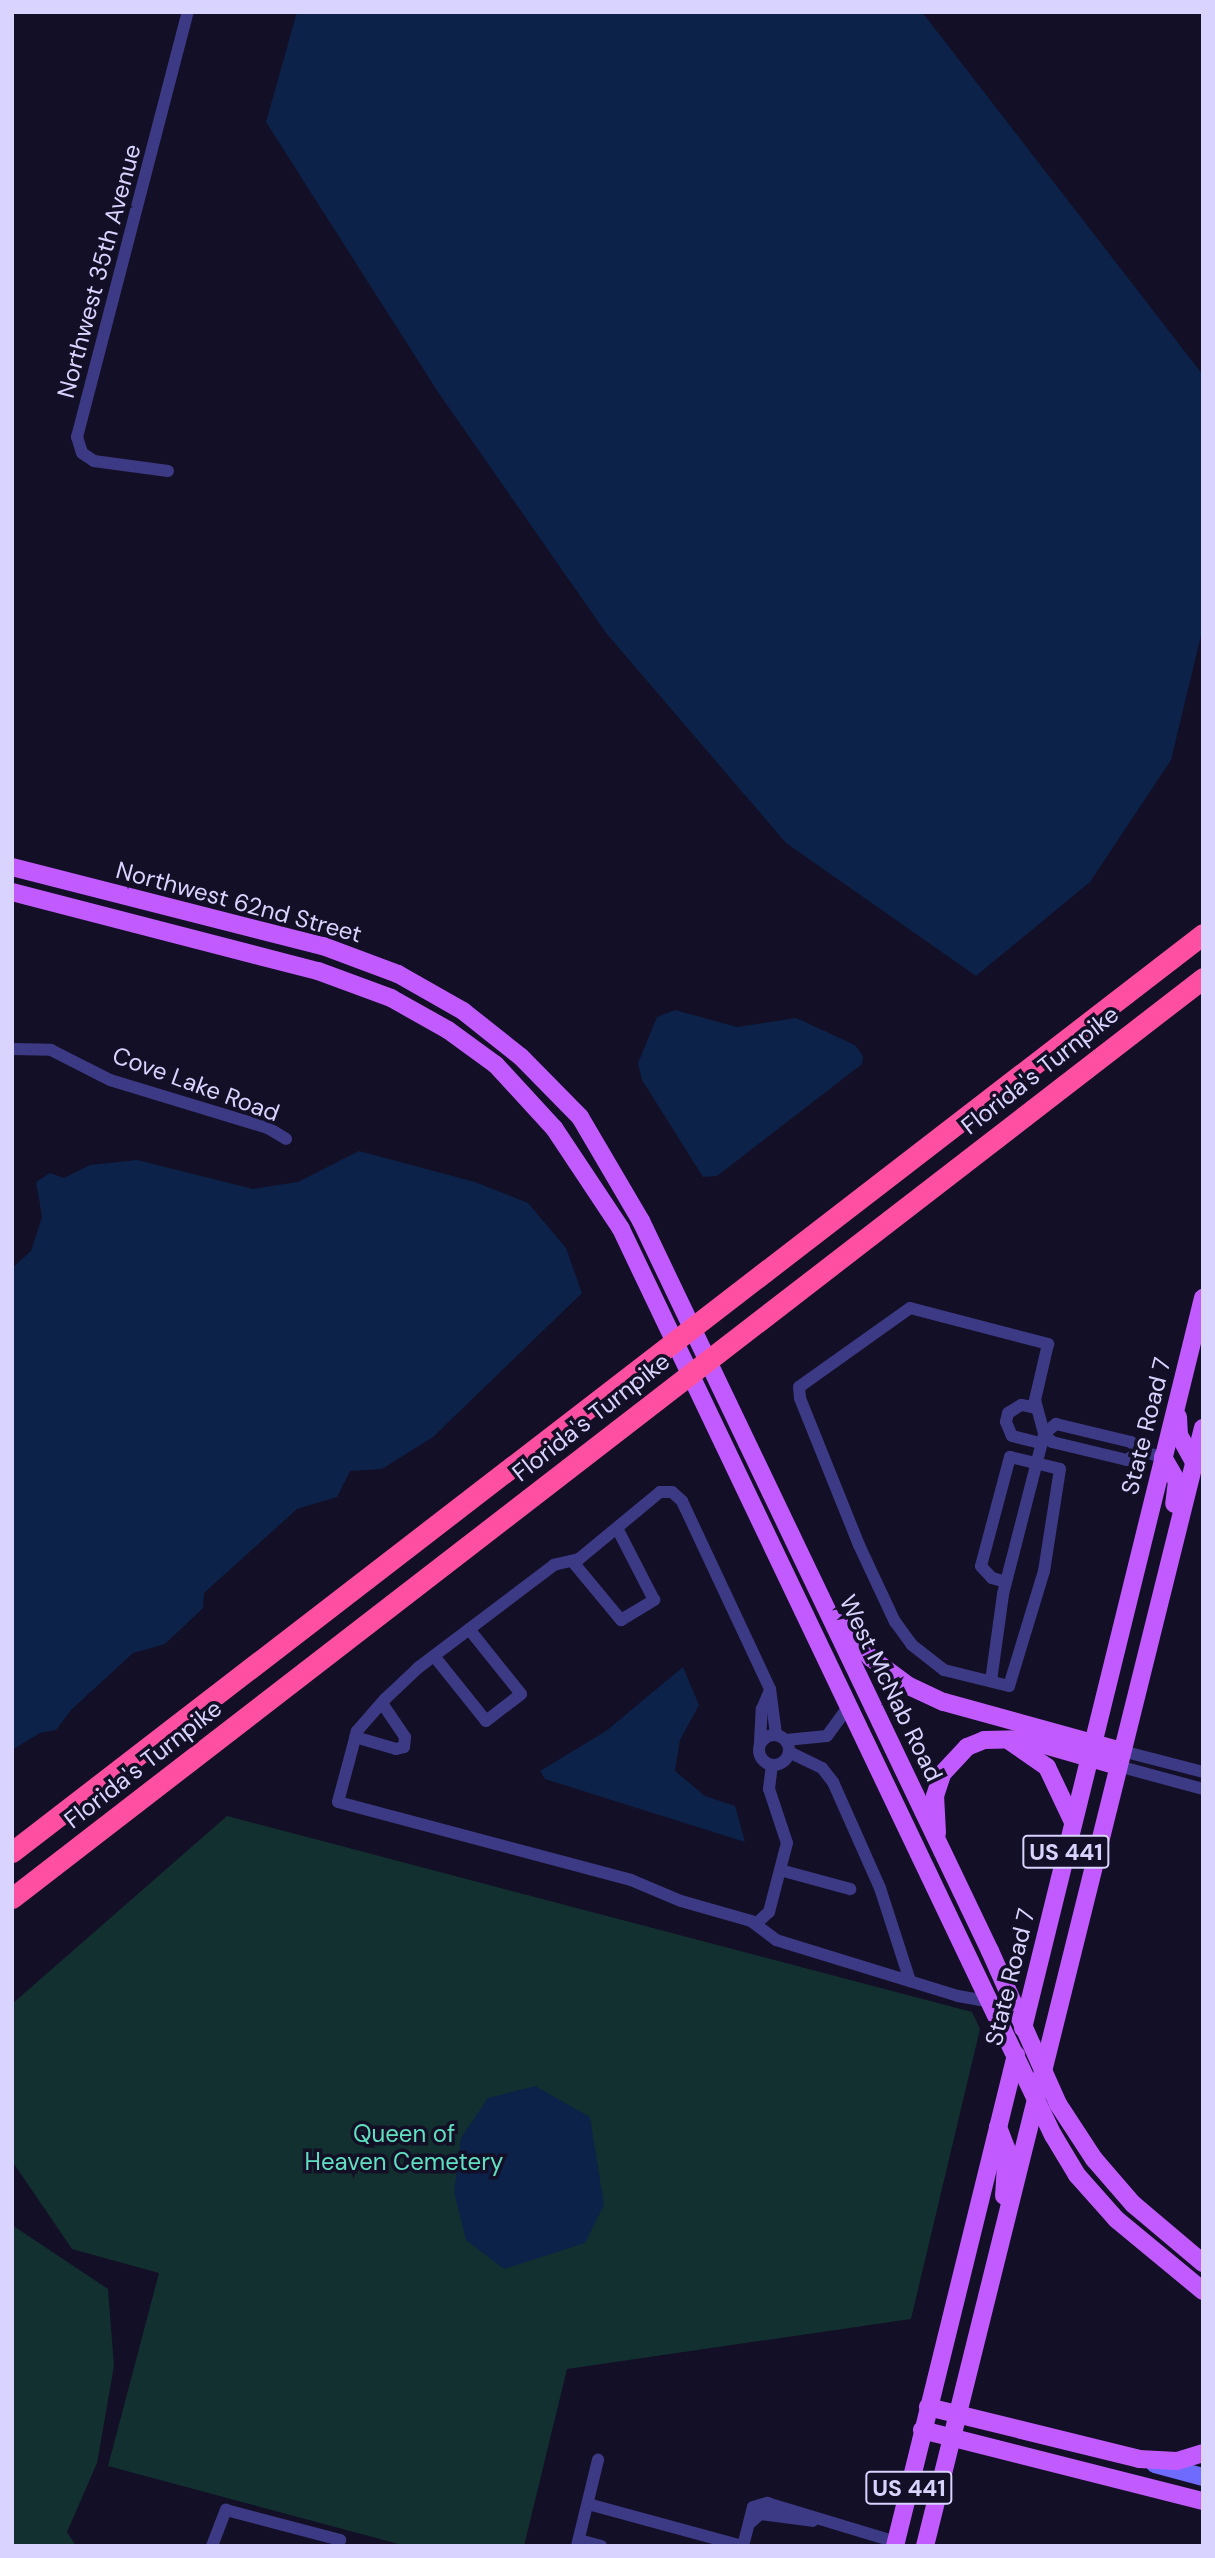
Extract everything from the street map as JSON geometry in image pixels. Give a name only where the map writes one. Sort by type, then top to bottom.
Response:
[{"type":"highway","name":"Florida's Turnpike","points":[[12,1852],[1203,934]]},
{"type":"highway","name":"Florida's Turnpike","points":[[12,1898],[1203,978]]},
{"type":"main road","name":"Northwest 62nd Street","points":[[12,867],[323,946],[398,974],[463,1011],[521,1057],[580,1117],[620,1182],[722,1392]]},
{"type":"main road","name":"Northwest 62nd Street","points":[[12,892],[318,971],[391,998],[449,1030],[496,1065],[555,1128],[621,1229],[700,1399]]},
{"type":"main road","name":"State Road 7","points":[[896,2544],[1203,1297]]},
{"type":"main road","name":"West McNab Road","points":[[722,1392],[990,1951],[1058,2104],[1094,2159],[1133,2204],[1203,2263]]},
{"type":"main road","points":[[1178,1396],[1179,1435],[1194,1462]]},
{"type":"main road","name":"West McNab Road","points":[[700,1399],[965,1959],[1053,2135],[1077,2175],[1116,2219],[1201,2291]]},
{"type":"main road","name":"US 441","points":[[925,2546],[1169,1553],[1203,1428]]},
{"type":"main road","points":[[1163,1457],[1177,1481],[1169,1553]]},
{"type":"main road","points":[[825,1607],[871,1658],[909,1686],[944,1702],[1120,1758]]},
{"type":"main road","points":[[937,1840],[935,1796],[942,1774],[967,1747],[1001,1738],[1091,1749]]},
{"type":"main road","points":[[1001,1738],[1024,1747],[1047,1767],[1073,1822]]},
{"type":"main road","points":[[998,2127],[1007,2150],[1001,2241]]},
{"type":"main road","points":[[928,2407],[1139,2459],[1177,2460],[1203,2453]]},
{"type":"main road","points":[[922,2430],[1203,2501]]},
{"type":"street","name":"Northwest 35th Avenue","points":[[168,471],[94,461],[82,453],[76,437],[188,12]]},
{"type":"street","name":"Cove Lake Road","points":[[12,1049],[51,1050],[110,1080],[268,1128],[286,1139]]},
{"type":"street","points":[[991,1681],[1006,1582],[1036,1463],[1042,1438],[1037,1391],[1048,1344],[910,1308],[799,1387],[800,1398],[859,1545],[895,1622],[912,1645],[944,1670],[1009,1686],[1044,1571],[1060,1469],[1036,1463],[1010,1457],[981,1566],[992,1578],[1006,1582]]},
{"type":"street","points":[[1037,1408],[1021,1405],[1008,1413],[1006,1422],[1013,1436],[1042,1438],[1127,1460],[1140,1451]]},
{"type":"street","points":[[1042,1438],[1056,1424],[1131,1442],[1140,1451],[1163,1457]]},
{"type":"street","points":[[1069,1446],[1073,1428]]},
{"type":"street","points":[[771,1689],[762,1709],[760,1756],[772,1765],[781,1763],[784,1742],[771,1689],[682,1502],[672,1492],[660,1492],[572,1561],[554,1565],[433,1656],[382,1703],[355,1737],[338,1802],[345,1807],[631,1880],[756,1924],[776,1940],[958,1996],[1027,2008]]},
{"type":"street","points":[[572,1561],[621,1620],[654,1600],[617,1528]]},
{"type":"street","points":[[433,1656],[486,1721],[521,1694],[470,1629]]},
{"type":"street","points":[[355,1737],[396,1749],[404,1747],[405,1737],[382,1703]]},
{"type":"street","name":"West McNab Road","points":[[760,1742],[784,1742],[827,1736],[848,1707]]},
{"type":"street","points":[[784,1742],[822,1768],[833,1782],[880,1888],[910,1981]]},
{"type":"street","points":[[1120,1758],[1203,1772]]},
{"type":"street","points":[[1120,1758],[1201,1786]]},
{"type":"street","points":[[756,1924],[769,1912],[787,1843],[769,1789],[772,1765]]},
{"type":"street","points":[[780,1870],[850,1889]]},
{"type":"street","points":[[1139,2459],[1203,2477]]},
{"type":"street","points":[[598,2460],[578,2543],[601,2546]]},
{"type":"street","points":[[588,2504],[743,2546],[753,2507],[760,2502],[896,2544]]},
{"type":"street","points":[[212,2546],[226,2510],[339,2543]]},
{"type":"green space","name":"Queen of Heaven Cemetery","points":[[227,1816],[972,2012],[980,2029],[911,2319],[567,2369],[524,2546],[406,2546],[108,2466],[159,2273],[72,2249],[12,2161],[12,2004]]},
{"type":"green space","points":[[12,2225],[108,2289],[114,2366],[97,2463],[67,2532],[76,2546],[12,2546]]},
{"type":"water","points":[[297,12],[922,12],[1203,375],[1203,627],[1171,760],[1090,882],[976,976],[786,843],[606,633],[438,392],[266,122]]},
{"type":"water","points":[[675,1010],[737,1027],[796,1018],[855,1045],[863,1056],[862,1064],[717,1176],[703,1177],[642,1080],[638,1063],[657,1017]]},
{"type":"water","points":[[359,1151],[475,1182],[528,1203],[566,1248],[582,1293],[433,1437],[382,1469],[350,1471],[337,1497],[297,1509],[204,1593],[203,1608],[165,1644],[133,1653],[71,1710],[56,1730],[40,1733],[12,1750],[12,1268],[31,1251],[42,1217],[36,1182],[50,1173],[64,1178],[90,1165],[137,1160],[253,1189],[298,1182]]},
{"type":"water","points":[[683,1667],[699,1705],[680,1740],[675,1771],[705,1796],[735,1806],[745,1842],[545,1779],[540,1771],[606,1731]]},
{"type":"water","points":[[535,2086],[590,2117],[604,2205],[585,2243],[504,2269],[466,2240],[454,2192],[461,2138],[488,2098]]}]
